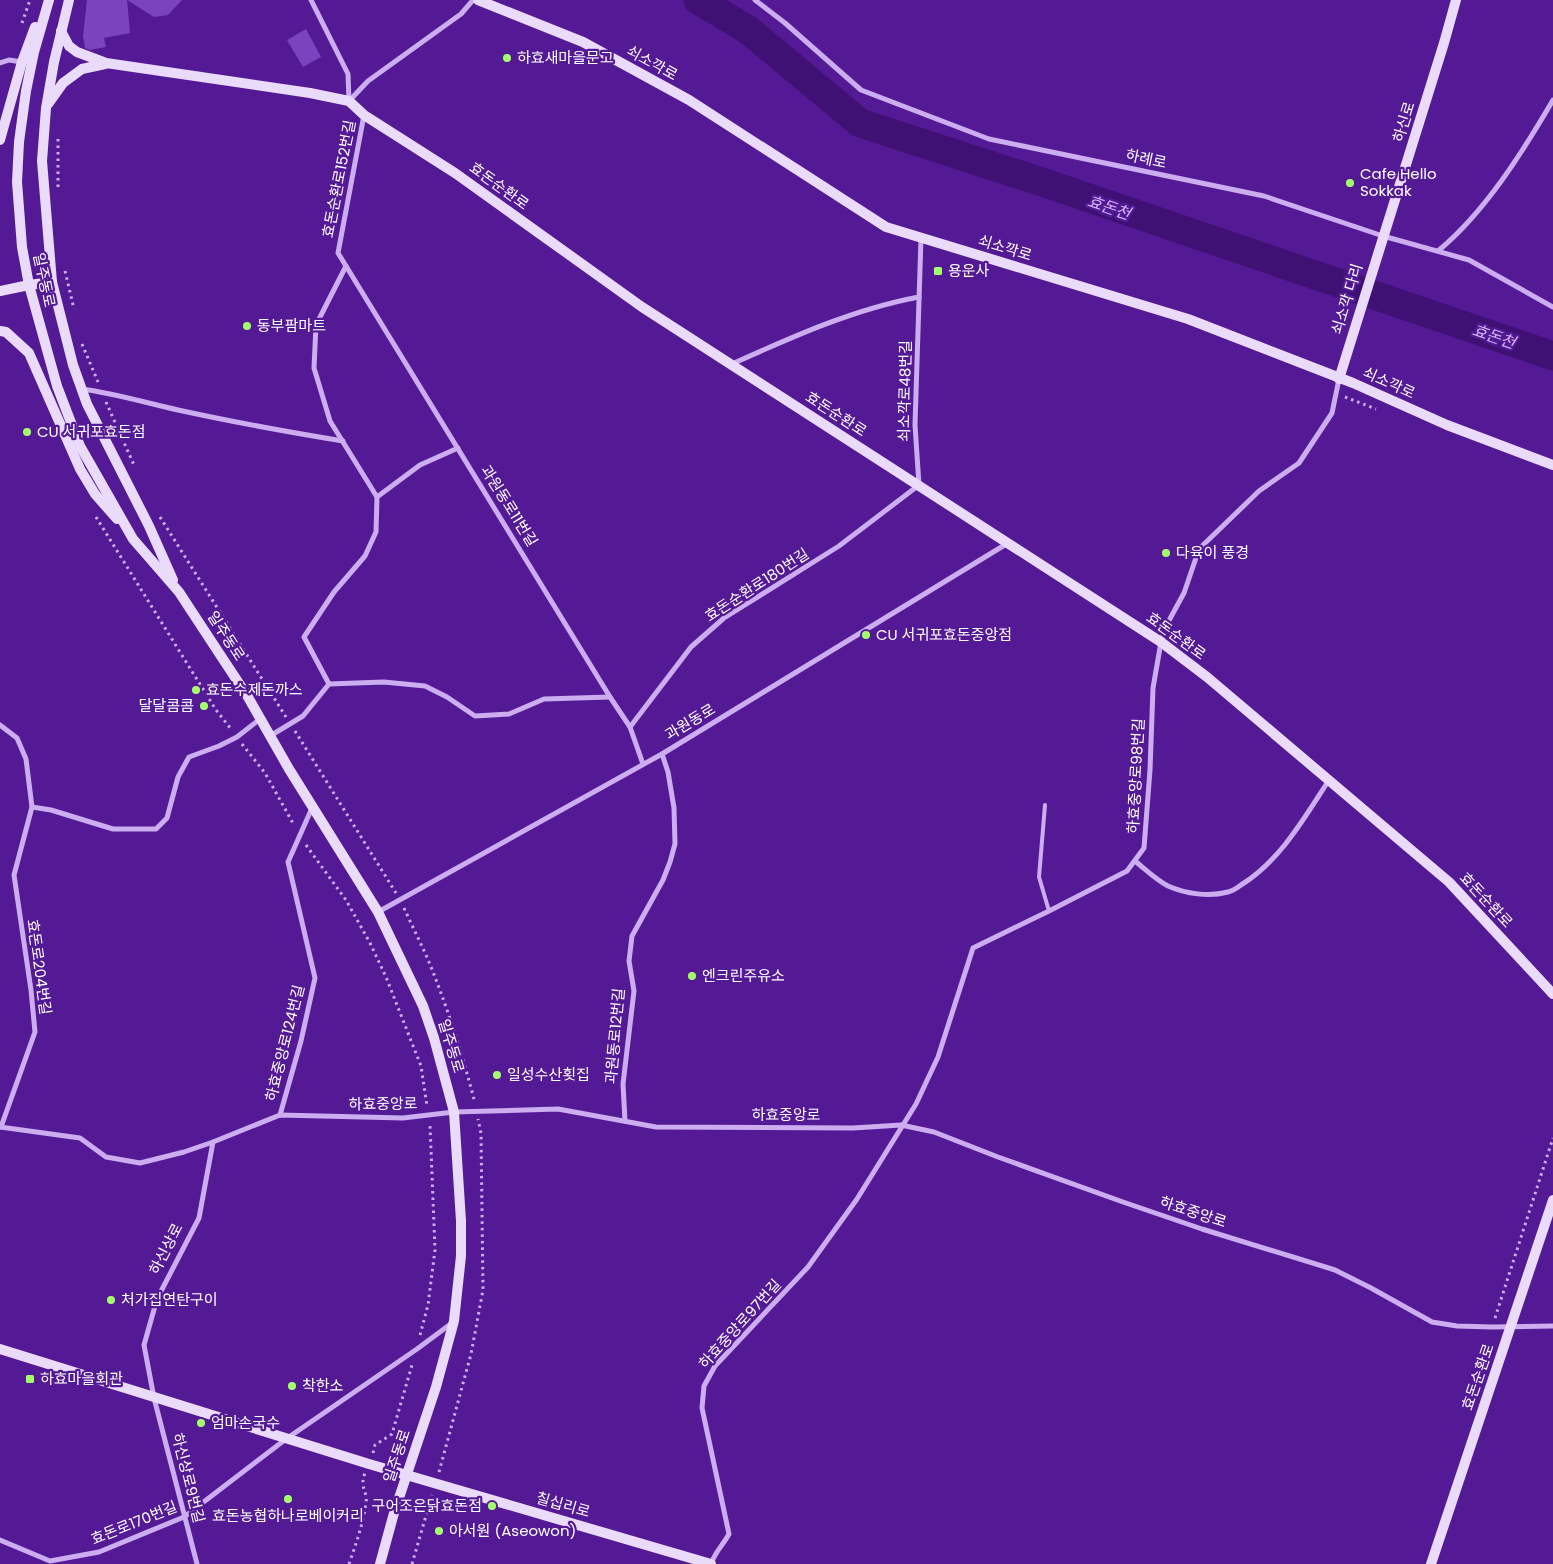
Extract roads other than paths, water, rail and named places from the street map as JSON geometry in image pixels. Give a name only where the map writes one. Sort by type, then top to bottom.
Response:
[{"type":"street","points":[[0,140],[22,62],[45,0]]},
{"type":"street","name":"일주동로","points":[[49,0],[34,52],[19,142],[17,182],[22,247],[28,285],[57,386],[80,446],[133,539],[179,592],[248,697],[270,737],[378,912],[423,1006],[434,1038],[454,1112],[461,1221],[461,1256],[454,1321],[436,1387],[394,1514],[380,1564]]},
{"type":"street","name":"일주동로","points":[[69,0],[46,108],[42,161],[52,282],[73,365],[87,404],[149,526],[179,592]]},
{"type":"street","points":[[312,0],[348,74],[349,101]]},
{"type":"street","points":[[349,101],[368,81],[461,14],[473,0]]},
{"type":"street","name":"쇠소깍로","points":[[478,0],[584,42],[689,100],[886,227],[1188,319],[1339,379],[1447,425],[1553,465]]},
{"type":"street","name":"하례로","points":[[755,0],[785,23],[861,90],[989,139],[1264,196],[1383,236],[1469,260],[1553,307]]},
{"type":"street","name":"하신로","points":[[1377,252],[1456,0]]},
{"type":"street","points":[[61,31],[69,46],[77,52],[106,64],[310,93],[349,101]]},
{"type":"street","points":[[0,63],[9,60],[22,62]]},
{"type":"street","points":[[46,108],[63,84],[82,69],[106,64]]},
{"type":"street","points":[[1438,251],[1455,237],[1490,195],[1536,129],[1553,100]]},
{"type":"street","name":"효돈순환로","points":[[349,101],[364,115],[455,173],[642,307],[1161,642],[1207,677],[1449,882],[1553,994]]},
{"type":"street","name":"효돈순환로152번길","points":[[346,266],[338,253],[364,115]]},
{"type":"street","name":"쇠소깍로48번길","points":[[919,485],[916,424],[921,238]]},
{"type":"street","name":"쇠소깍 다리","points":[[1339,379],[1377,252]]},
{"type":"street","points":[[329,684],[304,637],[334,592],[365,556],[376,532],[378,497],[330,421],[314,368],[316,325],[346,266]]},
{"type":"street","name":"과원동로11번길","points":[[346,266],[630,727],[643,764]]},
{"type":"street","points":[[0,291],[52,282]]},
{"type":"street","points":[[731,364],[827,324],[888,303],[919,297]]},
{"type":"street","points":[[0,331],[6,332],[29,353],[80,469],[96,494],[133,539]]},
{"type":"street","name":"하효중앙로98번길","points":[[902,1125],[916,1104],[938,1057],[973,948],[1127,871],[1144,848],[1150,770],[1153,688],[1161,642],[1166,626],[1184,593],[1198,549],[1259,491],[1299,463],[1332,413],[1339,379]]},
{"type":"street","points":[[81,389],[109,392],[150,404],[263,428],[343,442]]},
{"type":"street","points":[[378,497],[420,464],[458,448]]},
{"type":"street","name":"효돈순환로180번길","points":[[630,727],[691,647],[724,618],[839,546],[919,485]]},
{"type":"street","name":"과원동로","points":[[378,912],[662,754],[1008,543]]},
{"type":"street","points":[[270,737],[303,716],[329,684],[384,682],[425,686],[447,697],[475,716],[509,714],[544,699],[610,697]]},
{"type":"street","points":[[32,807],[51,810],[113,828],[156,829],[167,818],[178,777],[189,757],[237,737],[260,719]]},
{"type":"street","name":"효돈로204번길","points":[[0,725],[17,738],[26,759],[32,807],[14,875],[31,990],[35,1032],[1,1127]]},
{"type":"street","name":"과원동로12번길","points":[[625,1121],[622,1084],[634,990],[629,961],[632,936],[663,880],[675,844],[674,808],[668,772],[662,754]]},
{"type":"street","points":[[1135,861],[1166,885],[1181,891],[1208,895],[1230,892],[1248,881],[1266,866],[1294,833],[1329,780]]},
{"type":"street","name":"하효중앙로124번길","points":[[280,1115],[301,1041],[315,978],[288,862],[312,806]]},
{"type":"street","name":"하효중앙로","points":[[1,1127],[80,1138],[106,1157],[140,1163],[184,1152],[280,1115],[403,1118],[454,1112],[558,1109],[656,1127],[853,1128],[902,1125],[934,1132],[1123,1202],[1202,1229],[1335,1270],[1432,1322],[1457,1326],[1510,1328],[1553,1326]]},
{"type":"street","name":"하효중앙로97번길","points":[[711,1564],[715,1552],[725,1542],[729,1534],[702,1408],[704,1386],[715,1366],[808,1267],[857,1199],[902,1125]]},
{"type":"street","name":"하신상로","points":[[154,1398],[144,1345],[158,1299],[199,1218],[213,1142]]},
{"type":"street","name":"효돈순환로","points":[[1431,1564],[1553,1200]]},
{"type":"street","name":"효돈로170번길","points":[[0,1540],[50,1561],[99,1552],[184,1517],[286,1439],[417,1349],[454,1321]]},
{"type":"street","points":[[0,1349],[407,1475]]},
{"type":"street","name":"하신상로9번길","points":[[154,1398],[198,1564]]},
{"type":"street","name":"칠십리로","points":[[407,1475],[711,1564]]},
{"type":"lane","points":[[1045,805],[1040,877],[1049,911]]},
{"type":"waterway","name":"효돈천","points":[[698,0],[747,29],[860,123],[1045,183],[1553,356]]},
{"type":"place","name":"하효새마을문고","points":[[507,58]]},
{"type":"place","name":"Cafe Hello Sokkak","points":[[1350,183]]},
{"type":"place","name":"용운사","points":[[938,271]]},
{"type":"place","name":"동부팜마트","points":[[247,326]]},
{"type":"place","name":"CU 서귀포효돈점","points":[[27,432]]},
{"type":"place","name":"다육이 풍경","points":[[1166,553]]},
{"type":"place","name":"CU 서귀포효돈중앙점","points":[[866,635]]},
{"type":"place","name":"효돈수제돈까스","points":[[196,690]]},
{"type":"place","name":"달달콤콤","points":[[204,706]]},
{"type":"place","name":"엔크린주유소","points":[[692,976]]},
{"type":"place","name":"일성수산횟집","points":[[497,1075]]},
{"type":"place","name":"처가집연탄구이","points":[[111,1300]]},
{"type":"place","name":"하효마을회관","points":[[30,1379]]},
{"type":"place","name":"착한소","points":[[292,1386]]},
{"type":"place","name":"엄마손국수","points":[[201,1423]]},
{"type":"place","name":"효돈농협하나로베이커리","points":[[288,1499]]},
{"type":"place","name":"구어조은닭효돈점","points":[[492,1506]]},
{"type":"place","name":"아서원 (Aseowon)","points":[[439,1531]]}]
